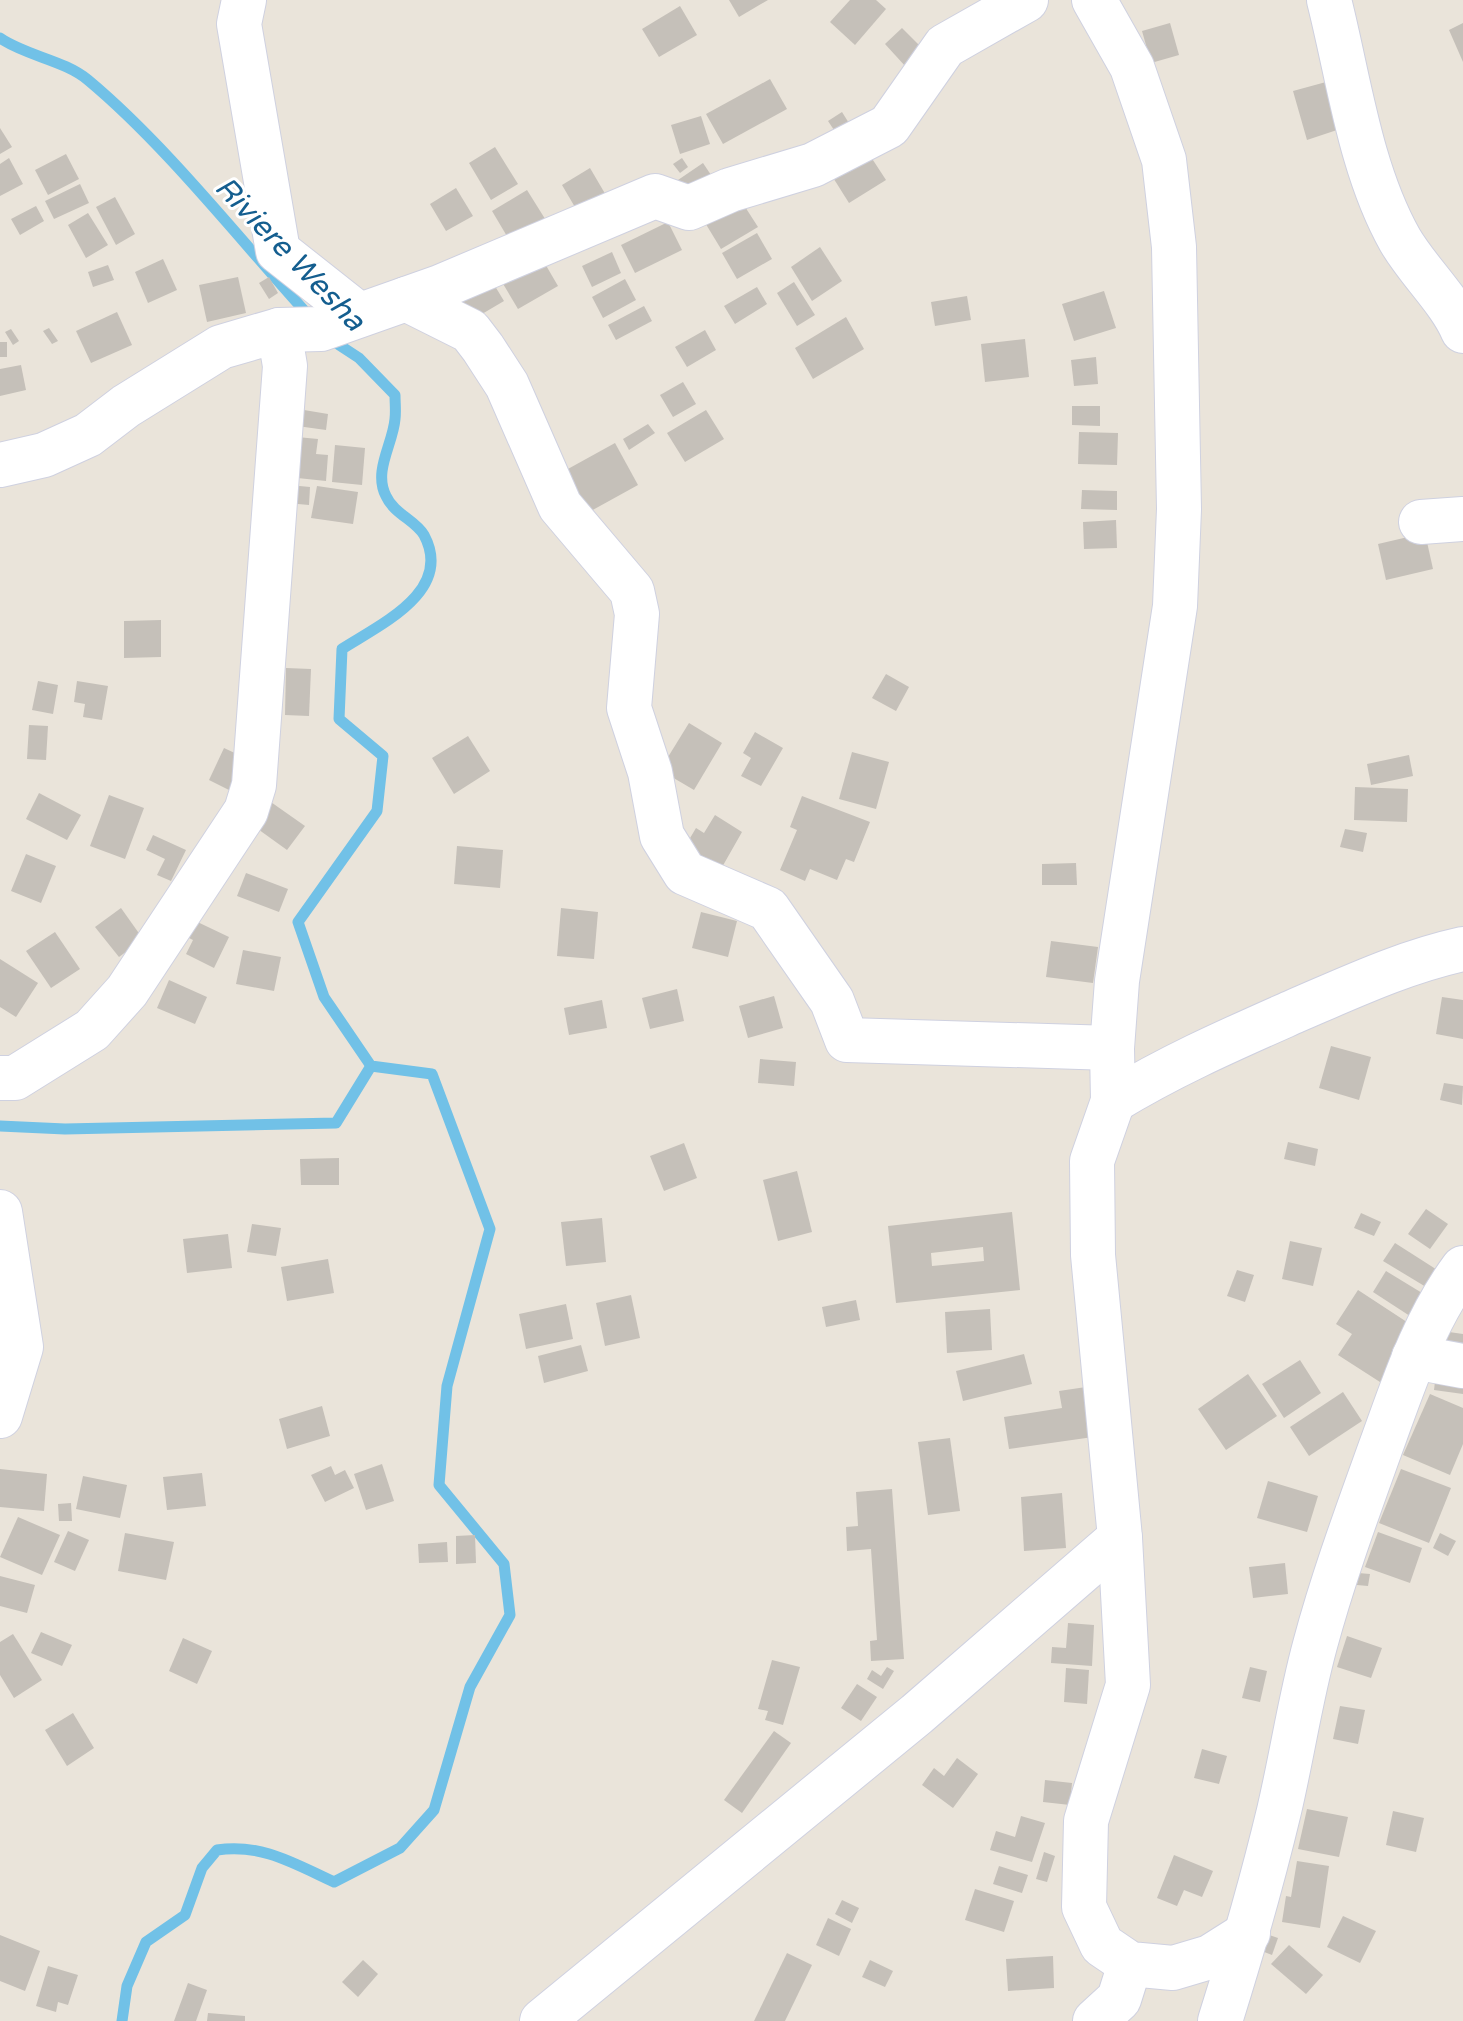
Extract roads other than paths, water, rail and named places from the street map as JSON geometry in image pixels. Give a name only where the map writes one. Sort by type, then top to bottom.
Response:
[{"type":"street","points":[[244,0],[239,24],[278,251],[359,315]]},
{"type":"street","points":[[0,465],[44,455],[88,435],[126,406],[221,347],[279,330],[321,329],[406,299],[655,196],[689,208],[730,190],[813,165],[889,126],[945,46],[1026,0]]},
{"type":"street","points":[[1329,0],[1365,151],[1383,204],[1401,241],[1463,331]]},
{"type":"street","points":[[1100,3],[1132,67],[1164,160],[1174,247],[1179,509],[1175,606],[1117,981],[1112,1048],[1113,1101],[1092,1161],[1090,1202],[1120,1538],[1128,1685],[1086,1821],[1084,1907],[1102,1945],[1130,1964],[1173,1968],[1210,1957],[1248,1933]]},
{"type":"street","points":[[406,299],[470,331],[507,385],[560,506],[632,591],[637,614],[629,708],[650,772],[662,836],[685,873],[768,909],[832,1001],[847,1040],[1112,1048]]},
{"type":"street","points":[[0,1078],[15,1078],[92,1030],[127,991],[246,811],[254,785],[272,561],[285,366],[279,330]]},
{"type":"street","points":[[1113,1101],[1174,1064],[1234,1037],[1418,959],[1463,949]]},
{"type":"street","points":[[0,1212],[21,1347],[0,1416]]},
{"type":"street","points":[[1220,2021],[1248,1933],[1315,1643],[1354,1520],[1414,1357],[1443,1295],[1463,1268]]},
{"type":"street","points":[[1414,1357],[1463,1366]]},
{"type":"street","points":[[542,2021],[917,1714],[1120,1538]]},
{"type":"street","points":[[1095,2021],[1119,1999],[1130,1964]]},
{"type":"waterway","name":"Riviere Wesha","points":[[0,38],[78,73],[117,106],[174,164],[310,317]]},
{"type":"waterway","name":"Riviere Wesha","points":[[122,2021],[127,1986],[146,1942],[185,1915],[202,1868],[217,1850],[263,1852],[334,1882],[400,1848],[434,1810],[470,1687],[510,1615],[504,1564],[439,1485],[447,1386],[490,1229],[432,1074],[371,1066],[324,997],[298,922],[377,811],[383,756],[339,719],[342,649],[409,604],[422,589],[429,573],[431,555],[424,535],[394,508],[383,487],[383,467],[394,428],[395,395],[359,358],[330,339]]},
{"type":"waterway","points":[[0,1126],[65,1129],[336,1123],[371,1066]]}]
